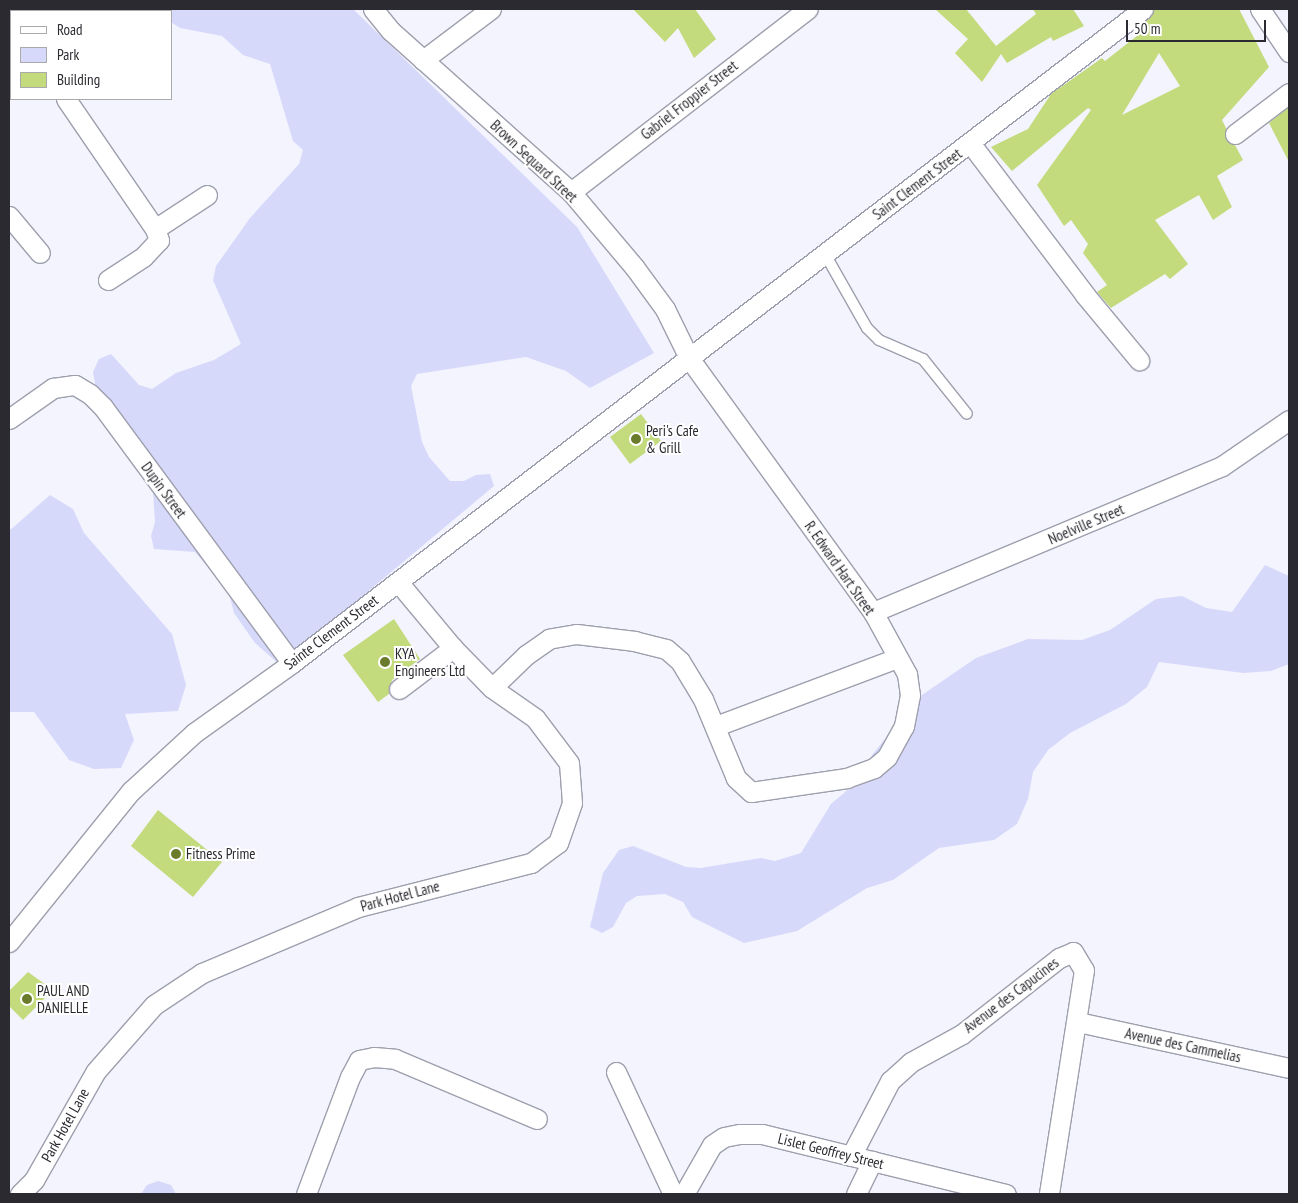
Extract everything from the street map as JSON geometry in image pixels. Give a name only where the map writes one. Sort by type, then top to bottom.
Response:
[{"type":"street","name":"Brown Sequard Street","points":[[373,9],[423,60],[571,192],[665,308],[688,358]]},
{"type":"street","points":[[423,60],[491,9]]},
{"type":"street","name":"Gabriel Froppier Street","points":[[571,192],[808,9]]},
{"type":"street","name":"Saint Clement Street","points":[[688,358],[970,144],[1143,9]]},
{"type":"street","points":[[1260,9],[1289,52]]},
{"type":"street","points":[[1235,134],[1289,93]]},
{"type":"street","points":[[67,100],[155,229],[159,240],[143,257],[108,280]]},
{"type":"street","points":[[970,144],[1139,360]]},
{"type":"street","points":[[155,229],[206,194]]},
{"type":"street","points":[[9,216],[40,253]]},
{"type":"street","name":"Sainte Clement Street","points":[[9,942],[106,820],[151,771],[194,733],[292,663],[688,358]]},
{"type":"street","name":"R. Edward Hart Street","points":[[688,358],[873,612],[907,674],[910,695],[904,726],[887,757],[874,768],[847,778],[751,792],[736,778],[716,726]]},
{"type":"street","name":"Dupin Street","points":[[9,419],[53,388],[75,385],[90,394],[103,407],[292,663]]},
{"type":"street","name":"Noelville Street","points":[[873,612],[1222,466],[1289,420]]},
{"type":"street","name":"Park Hotel Lane","points":[[20,1194],[34,1180],[96,1071],[162,1000],[202,974],[358,907],[531,863],[558,843],[572,804],[569,763],[535,718],[492,688],[453,648],[398,582]]},
{"type":"street","points":[[492,688],[526,655],[549,639],[576,634],[635,641],[666,649],[680,661],[716,726],[897,658]]},
{"type":"street","points":[[399,689],[453,648]]},
{"type":"street","name":"Avenue des Capucines","points":[[851,1156],[890,1081],[911,1062],[962,1034],[1059,958],[1073,952],[1084,970],[1078,1022],[1049,1194]]},
{"type":"street","name":"Avenue des Cammelias","points":[[1078,1022],[1289,1068]]},
{"type":"street","points":[[306,1194],[350,1077],[359,1060],[374,1057],[395,1059],[537,1120]]},
{"type":"street","points":[[616,1072],[673,1194]]},
{"type":"street","name":"Lislet Geoffrey Street","points":[[684,1194],[704,1154],[724,1137],[762,1134],[1006,1194]]},
{"type":"street","points":[[856,1194],[872,1161]]},
{"type":"lane","points":[[825,254],[867,328],[879,340],[922,359],[967,414]]},
{"type":"green space","points":[[161,9],[353,9],[577,227],[654,353],[590,388],[566,371],[526,357],[417,374],[411,386],[422,442],[429,457],[450,481],[464,481],[476,475],[490,474],[494,486],[280,665],[255,643],[234,613],[228,590],[195,552],[154,549],[151,536],[155,522],[153,492],[98,401],[93,372],[99,359],[111,354],[139,385],[152,389],[176,373],[214,360],[241,344],[213,280],[216,266],[250,218],[299,164],[303,150],[293,141],[270,64],[243,55],[222,36],[180,28],[172,23],[172,10]]},
{"type":"green space","points":[[50,495],[73,509],[84,533],[172,634],[186,685],[178,711],[125,714],[134,740],[121,768],[94,769],[69,760],[34,712],[9,712],[9,531]]},
{"type":"green space","points":[[1265,565],[1289,576],[1289,664],[1271,671],[1243,673],[1159,662],[1147,687],[1126,704],[1070,733],[1048,750],[1033,772],[1028,799],[1017,824],[994,840],[939,848],[893,880],[867,888],[797,931],[744,943],[692,917],[683,902],[665,894],[637,896],[626,903],[613,927],[602,933],[590,927],[603,873],[619,850],[633,846],[686,867],[701,868],[761,858],[775,861],[801,853],[831,804],[864,776],[872,755],[919,697],[976,658],[1028,639],[1082,640],[1110,630],[1156,599],[1182,596],[1206,608],[1232,612]]},
{"type":"green space","points":[[158,1181],[171,1185],[176,1194],[141,1194],[147,1185]]},
{"type":"building","points":[[633,9],[695,9],[716,39],[694,58],[678,28],[665,42]]},
{"type":"building","points":[[935,9],[966,9],[996,46],[1036,14],[1033,9],[1073,9],[1084,26],[1053,41],[1051,37],[1007,63],[1001,54],[982,82],[955,53],[968,39]]},
{"type":"building","points":[[1154,9],[1239,9],[1269,67],[1222,120],[1226,128],[1226,140],[1235,145],[1243,160],[1217,176],[1232,207],[1213,220],[1199,195],[1155,220],[1188,264],[1170,279],[1165,274],[1111,308],[1097,292],[1107,285],[1083,253],[1088,244],[1071,220],[1064,226],[1037,185],[1091,110],[1088,108],[1012,171],[991,147],[1028,129],[1051,94],[1102,58],[1105,61],[1147,28],[1144,22]],"holes":[[[1159,53],[1180,86],[1122,115]]]},
{"type":"building","points":[[1289,107],[1289,162],[1269,123]]},
{"type":"building","name":"Peri's Cafe & Grill","points":[[641,414],[661,441],[630,464],[610,437]]},
{"type":"building","name":"KYA Engineers Ltd","points":[[394,619],[420,659],[392,680],[389,694],[378,702],[343,655]]},
{"type":"building","name":"Fitness Prime","points":[[158,810],[222,862],[193,897],[131,846]]},
{"type":"building","name":"PAUL AND DANIELLE","points":[[28,972],[53,990],[23,1020],[9,1006],[9,991]]},
{"type":"place","name":"Peri's Cafe & Grill","points":[[636,439]]},
{"type":"place","name":"KYA Engineers Ltd","points":[[385,662]]},
{"type":"place","name":"Fitness Prime","points":[[176,854]]},
{"type":"place","name":"PAUL AND DANIELLE","points":[[27,999]]}]
